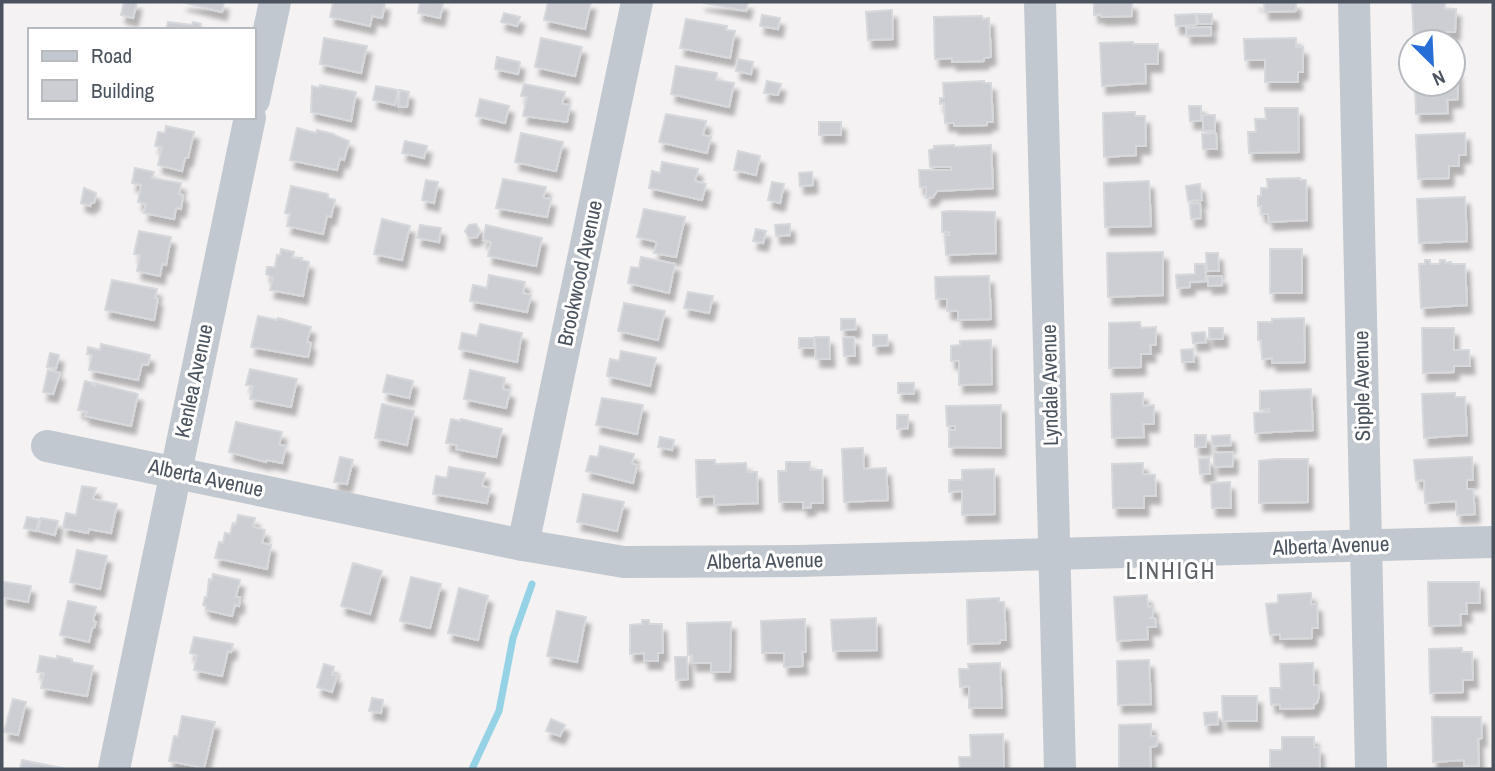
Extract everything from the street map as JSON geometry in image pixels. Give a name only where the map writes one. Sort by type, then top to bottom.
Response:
[{"type":"street","points":[[256,91],[275,2]]},
{"type":"street","name":"Brookwood Avenue","points":[[523,545],[637,2]]},
{"type":"street","name":"Lyndale Avenue","points":[[1040,2],[1059,769]]},
{"type":"street","name":"Sipple Avenue","points":[[1354,2],[1371,769]]},
{"type":"street","name":"Kenlea Avenue","points":[[114,769],[174,471],[250,119]]},
{"type":"street","name":"Alberta Avenue","points":[[47,446],[523,545],[624,562],[798,561],[1493,542]]},
{"type":"building","points":[[124,2],[137,2],[133,18],[121,15]]},
{"type":"building","points":[[182,2],[224,2],[222,12]]},
{"type":"building","points":[[331,2],[385,3],[382,18],[372,16],[370,26],[330,17]]},
{"type":"building","points":[[420,2],[443,3],[440,18],[418,13]]},
{"type":"building","points":[[548,2],[591,2],[585,29],[544,20]]},
{"type":"building","points":[[700,2],[748,2],[746,11]]},
{"type":"building","points":[[1094,2],[1132,2],[1132,16],[1094,15]]},
{"type":"building","points":[[1255,2],[1296,2],[1296,11],[1265,12],[1264,3]]},
{"type":"building","points":[[1412,2],[1445,2],[1445,9],[1456,9],[1455,28],[1413,28]]},
{"type":"building","points":[[892,10],[893,39],[868,40],[866,12]]},
{"type":"building","points":[[504,13],[520,17],[517,26],[501,22]]},
{"type":"building","points":[[1196,14],[1196,25],[1176,26],[1175,15]]},
{"type":"building","points":[[1197,14],[1212,14],[1212,24],[1198,24]]},
{"type":"building","points":[[762,15],[780,18],[778,29],[760,26]]},
{"type":"building","points":[[982,16],[983,19],[989,18],[991,57],[984,58],[984,61],[952,62],[952,58],[935,59],[934,17]]},
{"type":"building","points":[[686,19],[727,26],[726,30],[735,31],[730,58],[680,48]]},
{"type":"building","points":[[168,22],[192,25],[193,22],[204,28],[166,28]]},
{"type":"building","points":[[1211,27],[1211,35],[1187,36],[1186,28]]},
{"type":"building","points":[[324,38],[367,46],[361,73],[320,64]]},
{"type":"building","points":[[541,38],[582,47],[575,76],[535,67]]},
{"type":"building","points":[[1296,38],[1296,47],[1303,47],[1303,72],[1298,72],[1298,82],[1265,82],[1265,60],[1245,60],[1244,39]]},
{"type":"building","points":[[1100,43],[1158,44],[1158,64],[1145,64],[1146,83],[1102,86]]},
{"type":"building","points":[[497,57],[520,62],[518,74],[495,69]]},
{"type":"building","points":[[738,59],[753,62],[751,74],[736,71]]},
{"type":"building","points":[[676,66],[717,73],[716,80],[734,83],[729,107],[671,94]]},
{"type":"building","points":[[767,81],[781,84],[778,95],[764,93]]},
{"type":"building","points":[[943,83],[991,83],[993,122],[987,122],[987,125],[954,126],[954,123],[945,123],[944,103],[940,104],[940,98],[944,98]]},
{"type":"building","points":[[524,84],[565,92],[562,104],[570,105],[567,122],[523,116],[527,97],[521,96]]},
{"type":"building","points":[[320,85],[356,92],[351,121],[311,112],[312,86],[320,88]]},
{"type":"building","points":[[376,86],[398,90],[395,105],[373,100]]},
{"type":"building","points":[[400,90],[409,92],[407,107],[398,106]]},
{"type":"building","points":[[1415,98],[1458,98],[1447,100],[1448,113],[1416,114]]},
{"type":"building","points":[[480,99],[509,106],[505,123],[476,116]]},
{"type":"building","points":[[1189,106],[1201,106],[1201,121],[1190,121]]},
{"type":"building","points":[[1265,108],[1298,108],[1299,152],[1249,153],[1248,132],[1256,132],[1255,119],[1266,119]]},
{"type":"building","points":[[1135,112],[1135,116],[1145,116],[1146,146],[1136,146],[1136,155],[1104,157],[1103,113]]},
{"type":"building","points":[[666,114],[706,121],[703,135],[711,137],[707,153],[659,142]]},
{"type":"building","points":[[1203,115],[1215,115],[1215,131],[1203,131]]},
{"type":"building","points":[[819,122],[841,122],[841,135],[819,135]]},
{"type":"building","points":[[166,126],[194,132],[182,171],[158,165],[162,147],[155,146],[158,132],[165,133]]},
{"type":"building","points":[[297,128],[334,134],[349,141],[344,160],[340,158],[337,170],[290,160]]},
{"type":"building","points":[[521,133],[563,142],[556,171],[515,162]]},
{"type":"building","points":[[1216,133],[1217,149],[1203,149],[1202,134]]},
{"type":"building","points":[[1465,133],[1466,155],[1459,155],[1459,166],[1449,166],[1449,178],[1418,179],[1416,135]]},
{"type":"building","points":[[405,141],[427,146],[424,158],[402,153]]},
{"type":"building","points":[[991,145],[993,188],[937,191],[933,197],[926,198],[926,187],[920,187],[919,170],[951,170],[951,167],[930,167],[929,150],[934,149],[934,146]]},
{"type":"building","points":[[738,151],[760,156],[756,175],[734,170]]},
{"type":"building","points":[[662,162],[698,169],[695,181],[706,184],[702,200],[649,188],[652,171],[660,173]]},
{"type":"building","points":[[135,168],[154,172],[152,178],[181,183],[181,209],[176,208],[174,219],[144,213],[146,204],[138,202],[141,185],[132,183]]},
{"type":"building","points":[[812,172],[813,185],[800,186],[799,173]]},
{"type":"building","points":[[503,179],[546,187],[543,198],[551,199],[547,217],[496,208]]},
{"type":"building","points":[[1267,179],[1306,180],[1307,220],[1269,222],[1268,214],[1261,214],[1261,206],[1258,206],[1261,188],[1268,188]]},
{"type":"building","points":[[426,180],[438,182],[434,203],[422,200]]},
{"type":"building","points":[[1149,181],[1151,226],[1105,227],[1104,183]]},
{"type":"building","points":[[772,182],[784,184],[780,203],[768,200]]},
{"type":"building","points":[[1200,184],[1202,200],[1188,201],[1186,186]]},
{"type":"building","points":[[291,186],[328,194],[328,198],[335,200],[331,217],[327,216],[323,234],[287,226],[290,214],[285,213]]},
{"type":"building","points":[[84,188],[96,193],[94,203],[90,206],[81,203]]},
{"type":"building","points":[[1465,197],[1467,241],[1419,243],[1417,199]]},
{"type":"building","points":[[1200,203],[1201,218],[1191,219],[1190,204]]},
{"type":"building","points":[[644,209],[685,217],[676,257],[654,253],[657,242],[637,237]]},
{"type":"building","points":[[942,212],[995,212],[996,253],[946,255],[945,235],[949,235],[949,232],[942,232]]},
{"type":"building","points":[[382,219],[410,226],[402,260],[374,254]]},
{"type":"building","points":[[476,224],[480,231],[477,237],[469,238],[465,231],[469,225]]},
{"type":"building","points":[[790,224],[790,235],[776,236],[775,225]]},
{"type":"building","points":[[420,225],[441,228],[439,242],[417,238]]},
{"type":"building","points":[[486,225],[542,238],[536,266],[488,256],[491,242],[483,240]]},
{"type":"building","points":[[756,229],[766,231],[763,243],[753,241]]},
{"type":"building","points":[[139,231],[171,237],[166,265],[162,264],[160,276],[137,271],[140,255],[134,254]]},
{"type":"building","points":[[281,249],[294,252],[292,258],[302,258],[301,260],[309,262],[303,296],[270,290],[273,278],[266,274],[267,267],[275,267]]},
{"type":"building","points":[[1270,249],[1302,249],[1302,293],[1270,293]]},
{"type":"building","points":[[1163,252],[1163,295],[1108,297],[1107,253]]},
{"type":"building","points":[[1206,253],[1218,253],[1219,271],[1207,271]]},
{"type":"building","points":[[641,257],[675,264],[669,293],[628,283],[631,267],[639,268]]},
{"type":"building","points":[[1425,260],[1430,260],[1430,264],[1440,264],[1440,260],[1445,260],[1445,263],[1465,264],[1467,305],[1421,308],[1419,264],[1425,264]]},
{"type":"building","points":[[1195,264],[1205,264],[1206,281],[1190,282],[1190,287],[1177,288],[1176,275],[1195,274]]},
{"type":"building","points":[[489,275],[525,282],[523,293],[531,295],[527,312],[470,301],[473,285],[487,288]]},
{"type":"building","points":[[989,276],[991,319],[958,320],[958,311],[947,311],[947,299],[936,299],[935,277]]},
{"type":"building","points":[[1208,276],[1222,276],[1222,285],[1208,286]]},
{"type":"building","points":[[112,280],[157,289],[154,320],[105,310]]},
{"type":"building","points":[[688,292],[713,296],[709,313],[684,308]]},
{"type":"building","points":[[624,303],[665,311],[658,340],[618,331]]},
{"type":"building","points":[[258,316],[278,318],[311,327],[307,342],[311,343],[308,357],[251,347]]},
{"type":"building","points":[[1304,318],[1305,362],[1272,363],[1272,358],[1262,359],[1258,322]]},
{"type":"building","points":[[841,319],[855,319],[856,329],[841,330]]},
{"type":"building","points":[[1140,322],[1141,328],[1156,327],[1156,345],[1150,345],[1151,354],[1141,354],[1141,367],[1109,368],[1109,323]]},
{"type":"building","points":[[480,324],[522,333],[517,362],[459,349],[462,333],[477,336]]},
{"type":"building","points":[[1209,328],[1223,328],[1223,339],[1209,339]]},
{"type":"building","points":[[1422,328],[1454,328],[1454,350],[1469,350],[1470,366],[1454,366],[1454,372],[1423,373]]},
{"type":"building","points":[[1205,332],[1206,342],[1193,343],[1192,333]]},
{"type":"building","points":[[873,335],[887,335],[888,345],[873,346]]},
{"type":"building","points":[[815,337],[829,337],[830,359],[816,359]]},
{"type":"building","points":[[854,337],[855,356],[844,356],[843,338]]},
{"type":"building","points":[[799,338],[814,338],[814,348],[799,348]]},
{"type":"building","points":[[991,340],[992,384],[959,385],[959,361],[951,361],[951,346],[960,345],[960,341]]},
{"type":"building","points":[[101,344],[150,355],[148,365],[142,364],[138,380],[89,370],[92,355],[87,354],[88,347],[100,350]]},
{"type":"building","points":[[1193,349],[1194,362],[1182,362],[1181,350]]},
{"type":"building","points":[[621,351],[656,358],[650,386],[607,376],[610,359],[619,361]]},
{"type":"building","points":[[50,353],[59,355],[56,369],[47,367]]},
{"type":"building","points":[[250,369],[297,379],[291,407],[250,399],[253,386],[246,385]]},
{"type":"building","points":[[48,370],[60,373],[53,394],[43,392]]},
{"type":"building","points":[[470,370],[505,378],[503,389],[510,391],[506,408],[464,399]]},
{"type":"building","points":[[387,375],[413,381],[409,398],[383,392]]},
{"type":"building","points":[[85,381],[95,386],[95,383],[138,394],[131,426],[85,416],[87,412],[78,410]]},
{"type":"building","points":[[898,383],[914,383],[914,394],[898,393]]},
{"type":"building","points":[[1311,389],[1313,430],[1255,433],[1254,413],[1269,412],[1269,409],[1260,410],[1260,391]]},
{"type":"building","points":[[1143,393],[1143,406],[1154,405],[1154,424],[1143,424],[1144,437],[1112,438],[1111,394]]},
{"type":"building","points":[[1455,393],[1455,397],[1465,397],[1467,435],[1424,438],[1422,394]]},
{"type":"building","points":[[602,398],[643,405],[637,434],[596,425]]},
{"type":"building","points":[[382,404],[414,411],[407,445],[375,438]]},
{"type":"building","points":[[1001,405],[1001,448],[949,447],[949,430],[955,430],[955,426],[947,426],[946,406]]},
{"type":"building","points":[[897,415],[908,415],[908,428],[897,429]]},
{"type":"building","points":[[451,419],[502,429],[496,457],[456,449],[457,445],[446,443]]},
{"type":"building","points":[[236,422],[282,432],[279,445],[286,446],[282,463],[266,462],[229,452]]},
{"type":"building","points":[[1195,435],[1206,435],[1206,447],[1195,447]]},
{"type":"building","points":[[1230,435],[1231,445],[1212,446],[1212,436]]},
{"type":"building","points":[[660,437],[674,440],[672,450],[658,447]]},
{"type":"building","points":[[600,446],[634,454],[632,464],[637,465],[633,483],[586,471],[590,456],[598,457]]},
{"type":"building","points":[[863,448],[864,469],[886,468],[888,500],[844,502],[842,449]]},
{"type":"building","points":[[1233,452],[1233,466],[1214,467],[1214,453]]},
{"type":"building","points":[[340,457],[353,460],[347,484],[334,482]]},
{"type":"building","points":[[1472,457],[1473,480],[1467,480],[1467,489],[1473,489],[1475,514],[1457,515],[1456,501],[1425,503],[1424,480],[1416,481],[1414,460]]},
{"type":"building","points":[[1209,458],[1210,474],[1200,474],[1199,459]]},
{"type":"building","points":[[1308,459],[1308,502],[1259,503],[1259,461]]},
{"type":"building","points":[[696,460],[715,460],[715,464],[746,463],[747,472],[757,472],[758,503],[714,505],[714,496],[697,497]]},
{"type":"building","points":[[786,462],[810,462],[810,470],[822,470],[823,503],[811,503],[811,507],[803,508],[803,502],[779,502],[778,471],[786,471]]},
{"type":"building","points":[[1143,463],[1143,474],[1155,475],[1156,496],[1144,496],[1144,508],[1113,508],[1112,464]]},
{"type":"building","points":[[449,467],[485,473],[482,486],[490,488],[487,503],[433,494],[436,476],[447,478]]},
{"type":"building","points":[[994,469],[995,514],[962,515],[962,491],[949,492],[949,480],[962,480],[962,470]]},
{"type":"building","points":[[1230,482],[1231,508],[1212,508],[1211,483]]},
{"type":"building","points":[[82,486],[96,488],[93,499],[117,504],[111,533],[89,529],[88,533],[63,528],[66,513],[76,515]]},
{"type":"building","points":[[583,494],[624,502],[617,531],[577,522]]},
{"type":"building","points":[[238,515],[255,518],[253,527],[265,530],[262,543],[271,545],[267,569],[215,558],[219,542],[223,543],[225,533],[230,534]]},
{"type":"building","points":[[27,517],[39,519],[36,531],[24,528]]},
{"type":"building","points":[[41,518],[58,521],[55,535],[38,531]]},
{"type":"building","points":[[77,550],[107,556],[100,589],[70,582]]},
{"type":"building","points":[[353,563],[382,571],[370,614],[341,606]]},
{"type":"building","points":[[213,574],[240,580],[236,597],[240,597],[239,606],[235,605],[232,616],[206,610],[203,605],[209,579],[212,580]]},
{"type":"building","points":[[411,577],[441,584],[430,628],[400,621]]},
{"type":"building","points":[[4,582],[31,586],[28,602],[2,597]]},
{"type":"building","points":[[1428,582],[1479,582],[1480,603],[1466,603],[1467,614],[1460,614],[1461,625],[1429,626]]},
{"type":"building","points":[[459,588],[488,596],[478,640],[448,633]]},
{"type":"building","points":[[1311,593],[1311,604],[1317,604],[1318,628],[1312,628],[1312,638],[1280,639],[1280,634],[1270,635],[1266,604],[1278,603],[1278,595]]},
{"type":"building","points":[[1147,595],[1148,607],[1153,606],[1153,616],[1150,618],[1155,618],[1156,627],[1147,627],[1148,639],[1117,641],[1114,597]]},
{"type":"building","points":[[999,598],[999,602],[1004,602],[1006,640],[1000,640],[1000,643],[968,644],[967,600]]},
{"type":"building","points":[[68,601],[96,607],[93,621],[96,622],[89,642],[60,635]]},
{"type":"building","points":[[557,611],[586,617],[577,662],[547,656]]},
{"type":"building","points":[[876,618],[877,650],[833,651],[831,620]]},
{"type":"building","points":[[805,619],[806,652],[802,652],[803,666],[784,667],[784,653],[762,653],[761,621]]},
{"type":"building","points":[[642,620],[649,620],[649,624],[662,624],[663,653],[658,653],[658,661],[644,661],[644,653],[630,654],[630,625],[642,624]]},
{"type":"building","points":[[731,622],[730,672],[711,672],[711,663],[692,663],[692,655],[688,655],[687,623]]},
{"type":"building","points":[[194,637],[233,644],[231,652],[228,651],[222,676],[194,670],[197,655],[190,653]]},
{"type":"building","points":[[1462,648],[1462,652],[1472,652],[1473,680],[1463,680],[1463,692],[1430,693],[1429,649]]},
{"type":"building","points":[[40,656],[57,659],[57,656],[93,666],[87,696],[41,688],[44,673],[37,672]]},
{"type":"building","points":[[675,657],[687,657],[688,679],[676,680]]},
{"type":"building","points":[[1149,660],[1151,704],[1118,705],[1117,661]]},
{"type":"building","points":[[1000,663],[1002,708],[969,708],[969,686],[960,687],[959,669],[969,669],[968,664]]},
{"type":"building","points":[[1313,663],[1314,685],[1318,685],[1319,696],[1314,708],[1280,709],[1280,704],[1271,705],[1270,688],[1281,688],[1280,664]]},
{"type":"building","points":[[324,664],[334,667],[332,675],[337,676],[332,692],[317,687]]},
{"type":"building","points":[[1222,696],[1257,696],[1257,721],[1223,721]]},
{"type":"building","points":[[372,698],[383,700],[381,713],[369,711]]},
{"type":"building","points":[[13,699],[26,702],[18,735],[4,732]]},
{"type":"building","points":[[1217,712],[1218,724],[1205,725],[1204,713]]},
{"type":"building","points":[[182,716],[215,722],[204,768],[169,761],[174,736],[178,737]]},
{"type":"building","points":[[1432,717],[1481,717],[1482,738],[1478,739],[1479,766],[1464,766],[1464,760],[1433,762]]},
{"type":"building","points":[[551,719],[565,725],[560,736],[546,731]]},
{"type":"building","points":[[1151,724],[1151,736],[1157,736],[1157,746],[1150,747],[1151,769],[1119,769],[1119,725]]},
{"type":"building","points":[[1003,734],[1004,769],[960,769],[959,757],[971,757],[970,735]]},
{"type":"building","points":[[1282,737],[1314,737],[1314,747],[1319,747],[1320,769],[1270,769],[1270,750],[1282,750]]},
{"type":"building","points":[[22,760],[67,769],[20,769]]},
{"type":"waterway","points":[[472,769],[499,711],[513,638],[532,584]]},
{"type":"district","name":"LINHIGH","points":[[1171,571]]}]
